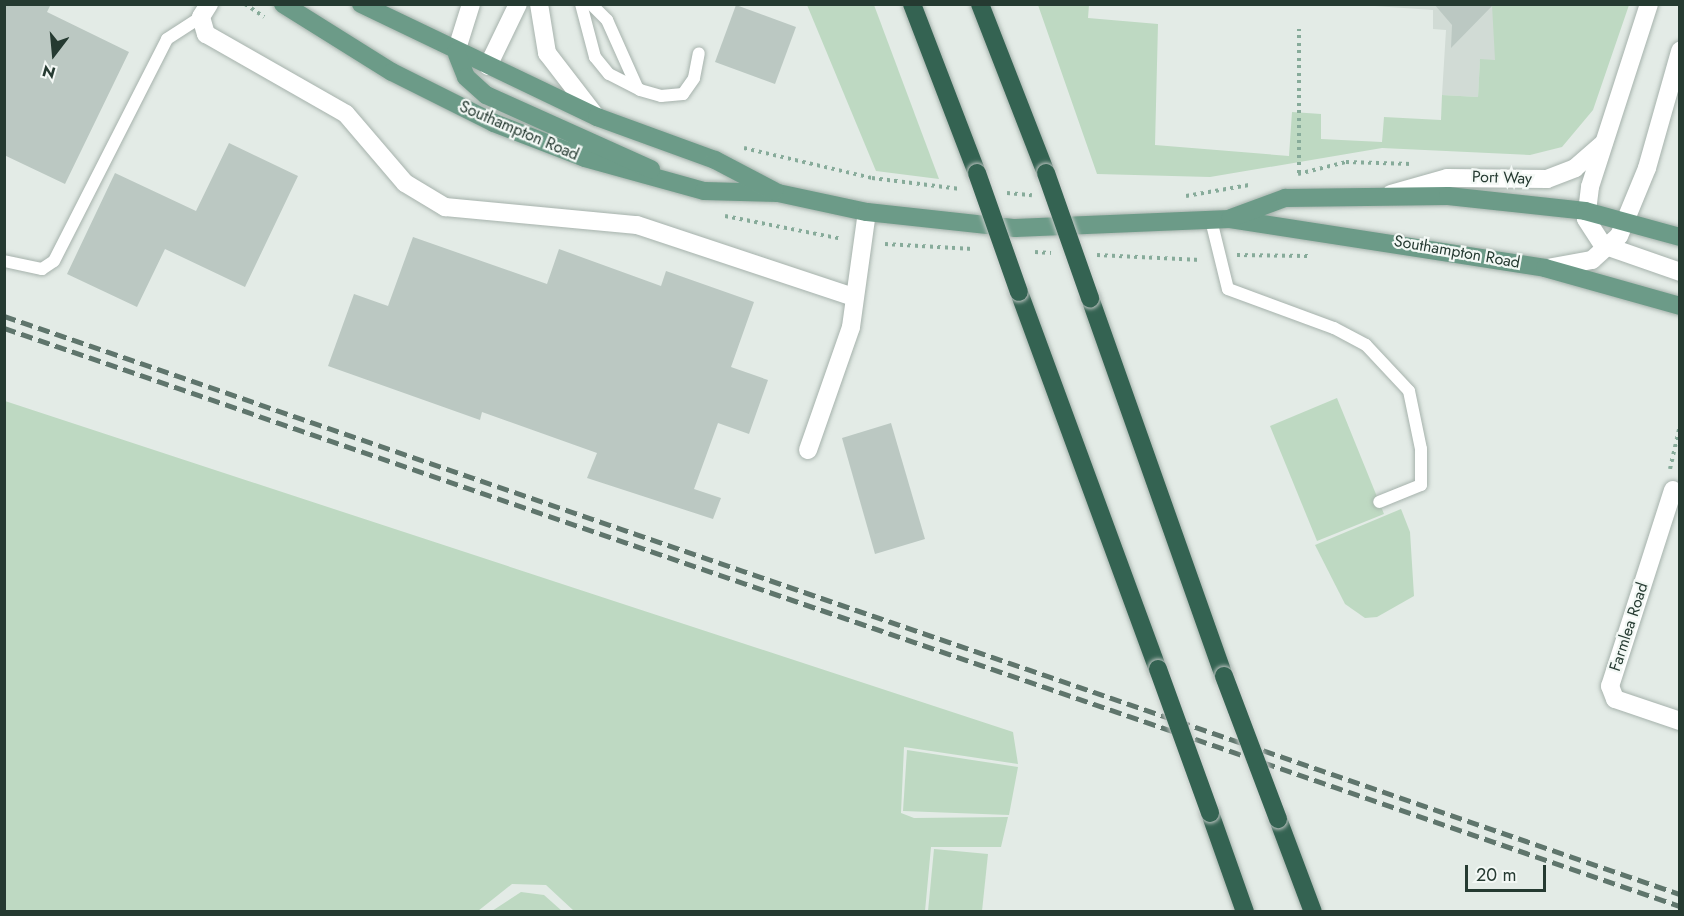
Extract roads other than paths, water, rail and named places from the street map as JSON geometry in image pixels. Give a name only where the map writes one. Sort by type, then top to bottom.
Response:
[{"type":"highway","points":[[912,4],[977,173],[1245,912]]},
{"type":"highway","points":[[980,4],[1046,172],[1224,676],[1313,912]]},
{"type":"main road","name":"Southampton Road","points":[[283,4],[426,89],[549,146],[679,184],[778,193],[867,212],[1015,228],[1230,219],[1545,268],[1680,306]]},
{"type":"main road","name":"Southampton Road","points":[[361,4],[456,52],[597,117],[715,160],[778,193]]},
{"type":"main road","points":[[456,52],[471,83],[503,105],[612,149],[679,184]]},
{"type":"main road","points":[[426,89],[445,92],[471,83],[488,66]]},
{"type":"main road","name":"Southampton Road","points":[[1230,219],[1285,198],[1389,195],[1502,199],[1585,211],[1680,237]]},
{"type":"street","points":[[456,52],[471,4]]},
{"type":"street","points":[[488,66],[518,4]]},
{"type":"street","points":[[539,4],[547,53],[597,117]]},
{"type":"street","points":[[1649,4],[1585,211],[1593,235],[1610,248],[1680,272]]},
{"type":"street","points":[[205,10],[206,34],[346,114],[405,183],[445,207],[637,225],[854,297]]},
{"type":"street","points":[[1545,268],[1572,267],[1610,248],[1627,221],[1680,51]]},
{"type":"street","name":"Port Way","points":[[1389,195],[1448,178],[1547,179],[1575,168],[1605,141]]},
{"type":"street","points":[[808,450],[851,327],[867,212]]},
{"type":"street","name":"Farmlea Road","points":[[1676,491],[1610,686],[1616,699],[1680,721]]},
{"type":"lane","points":[[581,4],[595,57],[609,74],[640,90],[661,96],[683,94],[694,78],[699,53]]},
{"type":"lane","points":[[591,4],[607,20],[625,70],[640,90]]},
{"type":"lane","points":[[4,261],[42,268],[54,261],[167,39],[205,10]]},
{"type":"lane","points":[[1211,220],[1228,289],[1334,328],[1366,345],[1409,391],[1421,449],[1421,485],[1380,502]]},
{"type":"railway","points":[[4,316],[1680,894]]},
{"type":"railway","points":[[4,328],[1680,906]]}]
